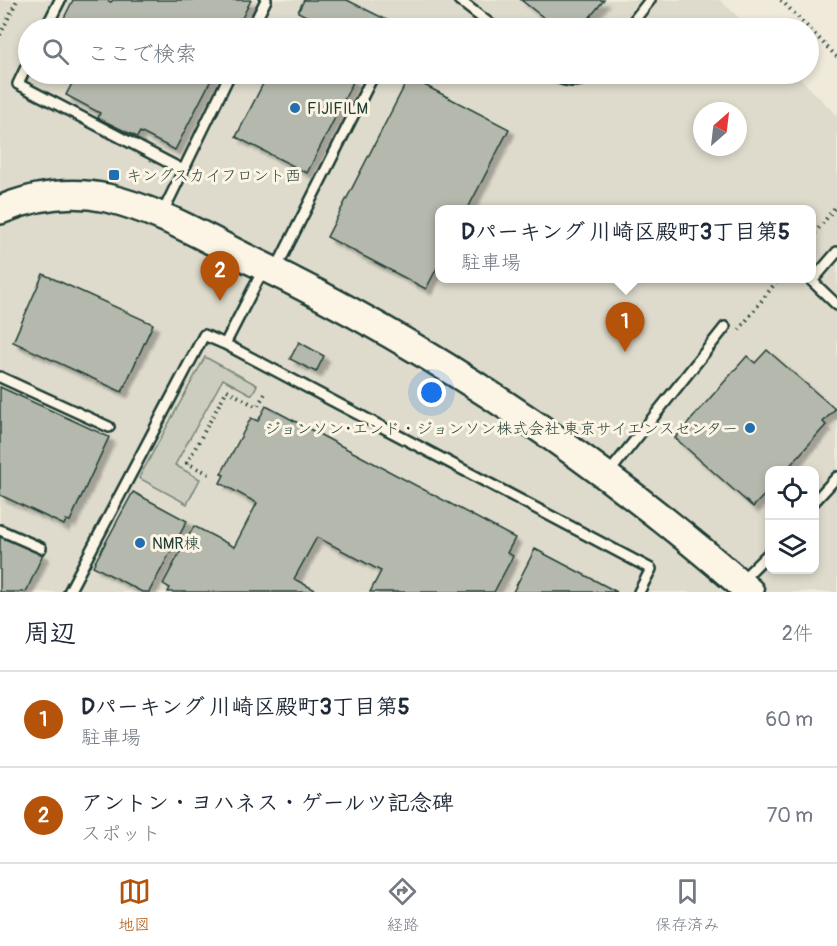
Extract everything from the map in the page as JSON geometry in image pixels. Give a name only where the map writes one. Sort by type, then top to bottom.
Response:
[{"type":"street","points":[[0,210],[40,197],[71,195],[104,197],[161,217],[270,268],[438,360],[607,476],[745,587]]},
{"type":"lane","points":[[51,18],[60,0]]},
{"type":"lane","points":[[257,18],[266,0]]},
{"type":"lane","points":[[459,0],[482,18]]},
{"type":"lane","points":[[636,18],[650,0]]},
{"type":"lane","points":[[18,84],[183,170]]},
{"type":"lane","points":[[161,217],[225,84]]},
{"type":"lane","points":[[225,345],[270,268],[369,84]]},
{"type":"lane","points":[[816,276],[837,252]]},
{"type":"lane","points":[[814,283],[837,305]]},
{"type":"lane","points":[[607,476],[725,327]]},
{"type":"lane","points":[[69,592],[204,334],[651,569],[639,592]]},
{"type":"lane","points":[[0,377],[109,427]]},
{"type":"lane","points":[[819,497],[837,477]]},
{"type":"lane","points":[[0,530],[41,548]]},
{"type":"lane","points":[[745,587],[765,559]]},
{"type":"path","points":[[0,35],[17,0]]},
{"type":"path","points":[[781,0],[799,18]]},
{"type":"path","points":[[819,39],[837,57]]},
{"type":"path","points":[[816,232],[837,206]]},
{"type":"path","points":[[209,474],[188,462],[227,390],[257,407],[267,390]]},
{"type":"shaded area","points":[[0,0],[720,0],[739,18],[18,18],[18,84],[806,84],[837,116],[837,592],[0,592]]},
{"type":"shaded area","points":[[205,357],[257,385],[252,395],[223,379],[175,465],[200,479],[187,504],[139,478]]},
{"type":"building","points":[[73,0],[111,2],[113,0],[251,0],[242,18],[64,18]]},
{"type":"building","points":[[304,0],[347,0],[383,18],[310,18],[298,12]]},
{"type":"building","points":[[521,0],[604,0],[589,18],[544,18]]},
{"type":"building","points":[[72,84],[209,84],[175,150],[140,132],[137,137],[98,118],[100,113],[66,95]]},
{"type":"building","name":"FIJIFILM","points":[[263,84],[352,84],[307,173],[236,137]]},
{"type":"building","points":[[405,84],[422,84],[509,129],[470,205],[435,205],[435,272],[426,289],[327,237]]},
{"type":"building","points":[[43,274],[153,324],[122,392],[13,342]]},
{"type":"building","points":[[299,342],[324,356],[316,372],[290,359]]},
{"type":"building","points":[[767,350],[835,409],[823,422],[826,425],[790,466],[765,466],[765,494],[753,507],[675,438],[747,356],[755,363]]},
{"type":"building","points":[[0,387],[109,437],[70,521],[66,520],[64,525],[0,495]]},
{"type":"building","points":[[266,406],[515,538],[507,553],[513,556],[494,592],[370,592],[381,571],[317,537],[294,579],[319,592],[168,592],[170,588],[163,584],[194,526],[234,547],[257,503],[220,483],[224,475],[221,474],[251,418],[258,421]]},
{"type":"building","name":"NMR棟","points":[[133,492],[187,521],[149,592],[142,592],[93,566]]},
{"type":"building","points":[[0,535],[43,554],[26,592],[0,592]]},
{"type":"building","points":[[535,549],[617,592],[513,592]]},
{"type":"place","name":"FIJIFILM","points":[[295,108]]},
{"type":"place","name":"キングスカイフロント西","points":[[114,175]]},
{"type":"place","name":"アントン・ヨハネス・ゲールツ記念碑","points":[[220,301]]},
{"type":"place","name":"Dパーキング 川崎区殿町3丁目第5","points":[[625,352]]},
{"type":"place","name":"ジョンソン･エンド・ジョンソン株式会社 東京サイエンスセンター","points":[[750,428]]},
{"type":"place","name":"NMR棟","points":[[140,543]]}]
